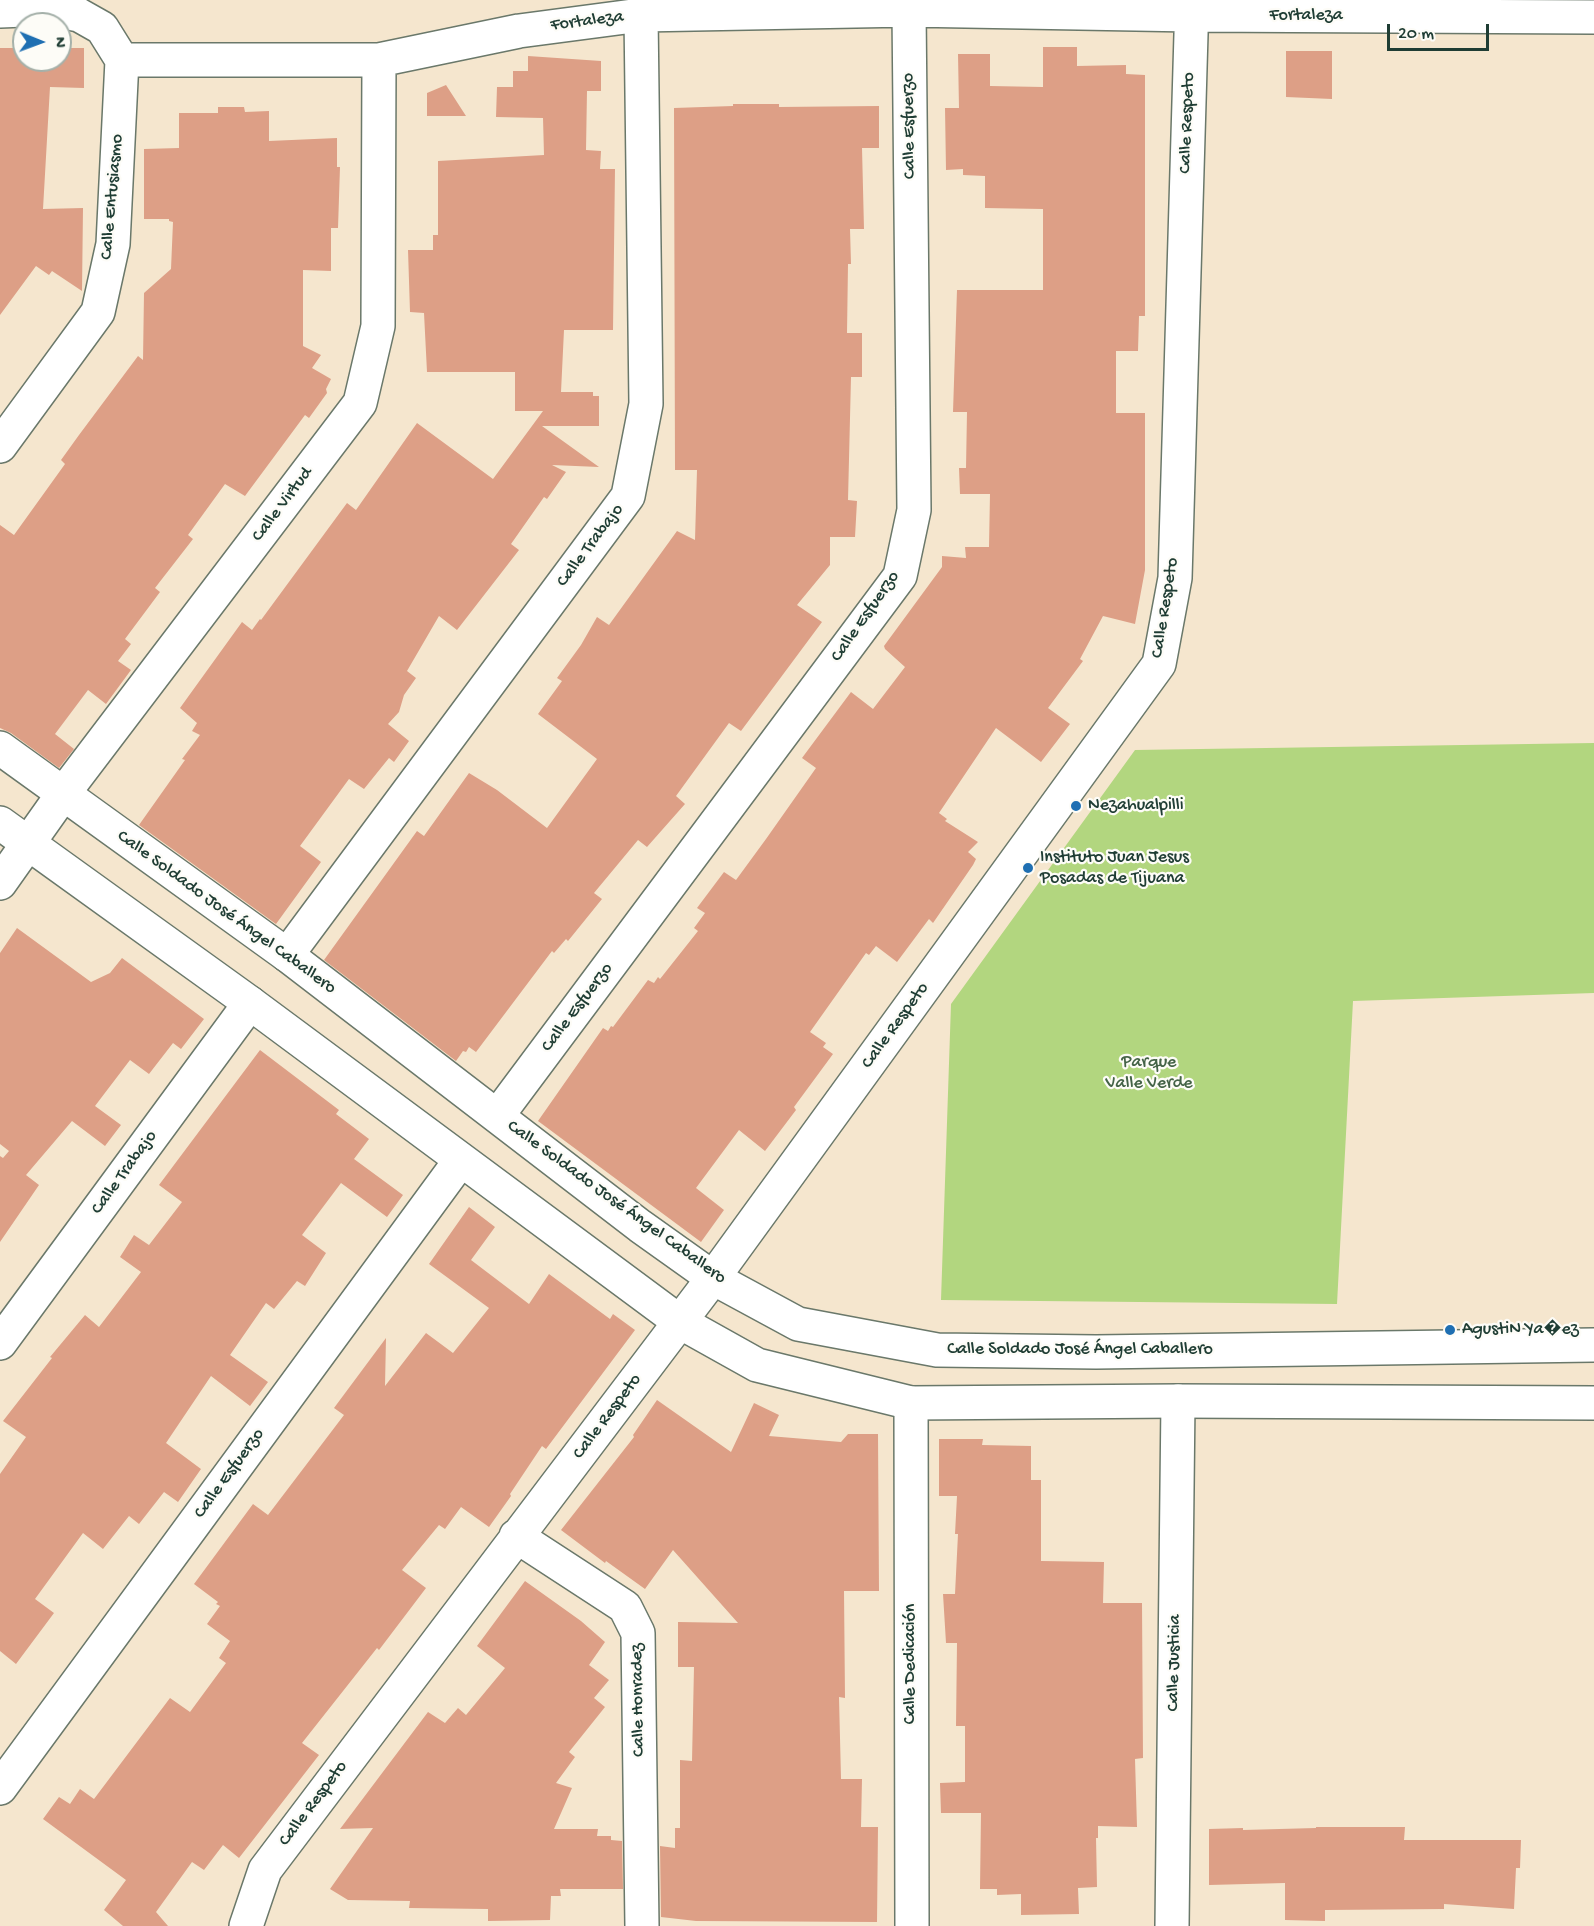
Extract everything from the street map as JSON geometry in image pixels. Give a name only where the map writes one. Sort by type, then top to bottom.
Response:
[{"type":"street","name":"Fortaleza","points":[[122,60],[379,60],[519,30],[641,15],[1192,8],[1594,17]]},
{"type":"street","name":"Calle Respeto","points":[[246,1926],[265,1870],[713,1278],[1160,664],[1174,578],[1192,8]]},
{"type":"street","points":[[0,11],[49,9],[79,15],[102,28],[122,60]]},
{"type":"street","name":"Calle Esfuerzo","points":[[498,1115],[900,576],[914,510],[909,10]]},
{"type":"street","name":"Calle Trabajo","points":[[287,955],[628,496],[646,404],[641,15]]},
{"type":"street","name":"Calle Entusiasmo","points":[[0,446],[98,312],[113,244],[122,60]]},
{"type":"street","name":"Calle Virtud","points":[[0,884],[63,795],[360,403],[378,326],[379,60]]},
{"type":"street","name":"Calle Soldado José Ángel Caballero","points":[[0,748],[287,955],[640,1226],[713,1278],[798,1324],[937,1350],[1096,1352],[1594,1345]]},
{"type":"street","points":[[0,823],[250,1003],[680,1322],[757,1365],[911,1403],[1178,1401],[1594,1403]]},
{"type":"street","name":"Calle Trabajo","points":[[0,1343],[250,1003]]},
{"type":"street","name":"Calle Esfuerzo","points":[[0,1788],[460,1161]]},
{"type":"street","name":"Calle Justicia","points":[[1172,1926],[1178,1401]]},
{"type":"street","name":"Calle Dedicación","points":[[911,1403],[912,1926]]},
{"type":"street","name":"Calle Honradez","points":[[516,1536],[625,1607],[638,1633],[642,1926]]},
{"type":"green space","name":"Parque Valle Verde","points":[[1594,743],[1594,993],[1353,1001],[1337,1304],[941,1300],[951,1004],[1135,750]]},
{"type":"building","points":[[1043,47],[1077,47],[1077,66],[1126,65],[1126,74],[1145,75],[1145,316],[1139,316],[1138,351],[1116,351],[1116,413],[1145,413],[1145,570],[1135,624],[1103,616],[1080,659],[1083,661],[1048,708],[1070,724],[1041,762],[996,728],[939,813],[947,819],[945,821],[978,842],[968,852],[976,859],[973,865],[933,923],[929,919],[897,962],[876,946],[869,955],[866,953],[810,1032],[826,1043],[823,1047],[833,1054],[794,1107],[796,1110],[765,1151],[739,1130],[696,1188],[724,1210],[701,1242],[538,1121],[603,1028],[608,1031],[611,1026],[613,1027],[648,980],[654,983],[658,977],[660,979],[698,931],[694,928],[705,913],[697,908],[724,872],[736,880],[766,839],[816,768],[802,758],[851,692],[873,709],[905,667],[884,646],[942,567],[942,556],[966,558],[965,547],[989,547],[990,494],[960,494],[959,468],[966,468],[967,412],[953,412],[957,290],[1043,290],[1043,209],[985,208],[985,176],[963,175],[963,169],[946,170],[945,108],[959,108],[958,54],[990,54],[990,86],[1043,87]]},
{"type":"building","points":[[0,48],[12,48],[12,72],[72,72],[72,48],[84,48],[84,88],[50,87],[43,209],[83,208],[82,291],[52,271],[49,275],[36,266],[0,315]]},
{"type":"building","points":[[1286,51],[1332,51],[1332,99],[1286,97]]},
{"type":"building","points":[[528,56],[601,61],[601,91],[587,91],[586,150],[601,151],[600,169],[615,169],[613,330],[564,330],[561,392],[593,392],[593,396],[599,396],[599,426],[542,426],[599,467],[552,465],[566,472],[547,499],[544,497],[511,544],[519,550],[457,630],[439,616],[407,671],[416,678],[404,695],[399,712],[388,724],[409,741],[394,762],[389,758],[364,789],[349,779],[300,846],[321,862],[276,924],[139,825],[200,735],[192,731],[197,723],[180,708],[242,622],[252,630],[261,620],[347,503],[356,510],[417,423],[493,479],[543,411],[515,411],[515,372],[427,372],[424,313],[410,312],[408,250],[433,250],[433,235],[438,235],[438,161],[544,155],[543,118],[496,117],[497,87],[513,87],[513,71],[528,71]]},
{"type":"building","points":[[446,85],[466,116],[427,116],[427,93]]},
{"type":"building","points":[[733,104],[779,104],[779,107],[879,106],[879,148],[862,148],[864,229],[850,229],[851,264],[848,264],[847,333],[862,333],[862,377],[851,377],[848,500],[857,501],[855,537],[830,537],[830,565],[797,605],[822,622],[741,731],[729,723],[676,796],[685,804],[647,847],[638,840],[594,893],[602,899],[568,941],[566,939],[554,953],[552,951],[476,1052],[469,1047],[456,1061],[324,960],[417,831],[424,836],[469,773],[497,790],[547,828],[597,759],[538,714],[562,681],[557,678],[581,645],[597,617],[609,625],[677,531],[695,540],[697,470],[675,470],[674,108],[733,106]]},
{"type":"building","points":[[218,107],[244,107],[245,112],[269,111],[269,141],[337,138],[337,167],[340,167],[338,228],[331,228],[331,271],[303,270],[303,346],[321,355],[312,368],[331,379],[326,389],[327,393],[309,418],[305,415],[245,496],[225,484],[188,535],[193,539],[155,588],[160,592],[125,639],[131,644],[118,661],[131,670],[106,704],[88,690],[55,734],[74,749],[59,768],[11,733],[0,728],[0,525],[14,535],[65,464],[61,460],[79,435],[138,356],[143,360],[144,293],[171,269],[173,222],[169,219],[144,219],[144,149],[179,148],[179,113],[218,113]]},
{"type":"building","points":[[17,928],[91,982],[110,973],[122,958],[204,1019],[181,1049],[173,1043],[149,1074],[130,1060],[95,1106],[121,1125],[105,1146],[72,1121],[26,1175],[39,1185],[0,1242],[0,1156],[3,1158],[9,1151],[0,1144],[0,953]]},
{"type":"building","points":[[260,1050],[339,1110],[336,1114],[369,1139],[354,1159],[403,1195],[387,1217],[341,1183],[302,1235],[326,1253],[305,1286],[297,1281],[274,1309],[266,1303],[230,1355],[268,1382],[250,1406],[211,1376],[166,1443],[201,1469],[178,1502],[164,1492],[139,1524],[129,1516],[103,1549],[83,1533],[35,1599],[54,1613],[16,1664],[0,1651],[0,1474],[26,1437],[3,1421],[52,1358],[50,1357],[85,1315],[99,1327],[141,1272],[120,1257],[134,1235],[149,1245],[182,1202],[159,1185]]},
{"type":"building","points":[[469,1207],[495,1227],[471,1260],[529,1304],[549,1274],[610,1319],[613,1314],[635,1330],[546,1449],[542,1446],[489,1527],[461,1507],[445,1529],[439,1525],[402,1570],[426,1588],[379,1650],[377,1648],[302,1743],[319,1755],[239,1858],[223,1845],[204,1870],[192,1862],[156,1912],[168,1926],[123,1926],[104,1910],[126,1880],[43,1819],[59,1797],[70,1804],[80,1789],[94,1799],[170,1698],[190,1712],[226,1663],[219,1658],[230,1641],[207,1624],[220,1606],[194,1584],[253,1504],[268,1515],[344,1415],[334,1408],[386,1338],[385,1386],[426,1333],[453,1353],[489,1308],[429,1264]]},
{"type":"building","points":[[657,1400],[731,1452],[754,1403],[779,1415],[769,1436],[841,1442],[848,1434],[878,1434],[879,1591],[844,1591],[845,1698],[839,1697],[841,1779],[862,1779],[861,1827],[878,1827],[877,1922],[696,1921],[661,1917],[660,1846],[675,1848],[675,1828],[680,1828],[680,1760],[692,1761],[694,1667],[678,1667],[678,1622],[738,1623],[673,1550],[645,1589],[561,1530],[634,1437],[633,1435]]},
{"type":"building","points":[[939,1439],[983,1439],[982,1445],[1031,1446],[1031,1480],[1041,1480],[1041,1561],[1104,1562],[1103,1603],[1142,1603],[1143,1758],[1135,1759],[1137,1827],[1098,1826],[1098,1838],[1096,1838],[1097,1887],[1078,1888],[1079,1914],[1021,1915],[1021,1894],[997,1895],[997,1889],[980,1889],[981,1813],[941,1813],[940,1783],[965,1782],[965,1726],[956,1726],[957,1643],[946,1643],[943,1594],[955,1594],[957,1496],[939,1496]]},
{"type":"building","points":[[525,1581],[581,1621],[605,1642],[589,1665],[609,1680],[594,1698],[605,1707],[569,1752],[575,1757],[556,1783],[572,1788],[554,1829],[598,1829],[597,1836],[611,1836],[611,1840],[622,1841],[623,1889],[560,1889],[561,1896],[551,1896],[550,1920],[488,1921],[488,1909],[409,1908],[410,1901],[348,1900],[330,1889],[373,1828],[340,1829],[428,1712],[445,1723],[458,1708],[466,1715],[505,1668],[477,1646]]},
{"type":"building","points":[[1405,1827],[1404,1840],[1521,1840],[1520,1868],[1516,1868],[1514,1909],[1444,1904],[1444,1909],[1325,1910],[1325,1921],[1285,1920],[1285,1883],[1209,1885],[1209,1829]]},
{"type":"place","name":"Nezahualpilli","points":[[1076,806]]},
{"type":"place","name":"Instituto Juan Jesus Posadas de Tijuana","points":[[1028,868]]},
{"type":"place","name":"AgustiN Ya�ez","points":[[1450,1330]]}]
